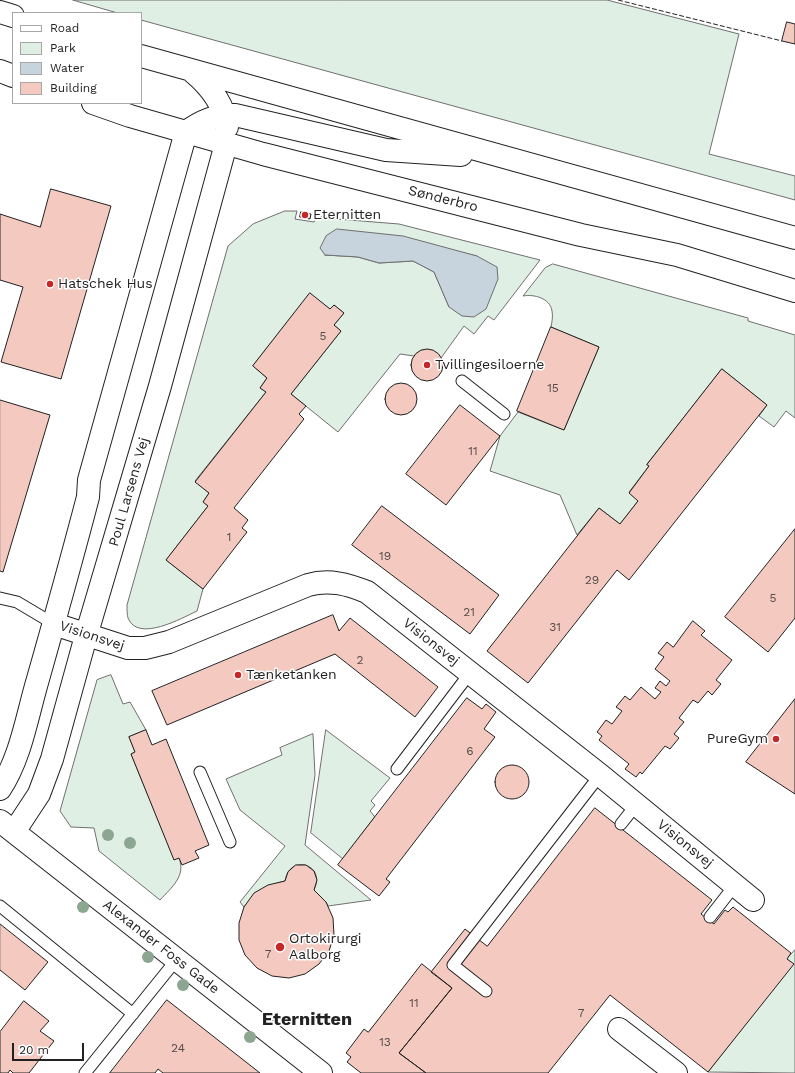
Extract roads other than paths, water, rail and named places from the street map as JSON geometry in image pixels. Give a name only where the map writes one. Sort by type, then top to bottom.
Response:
[{"type":"street","points":[[0,12],[12,16]]},
{"type":"street","points":[[142,56],[795,238]]},
{"type":"street","points":[[0,71],[12,76]]},
{"type":"street","name":"Poul Larsens Vej","points":[[7,826],[39,794],[52,759],[86,636],[160,386],[226,144],[228,132],[225,115],[216,95],[192,71]]},
{"type":"street","name":"Sønderbro","points":[[96,104],[226,144],[581,235],[677,255],[795,291]]},
{"type":"street","points":[[0,789],[8,777],[18,750],[54,624],[88,497],[89,480],[186,132],[198,124],[225,115],[271,122],[386,150],[506,158]]},
{"type":"street","name":"Visionsvej","points":[[54,624],[86,636],[128,648],[145,648],[169,642],[308,585],[330,581],[351,585],[367,592],[600,775],[753,900]]},
{"type":"street","name":"Alexander Foss Gade","points":[[7,826],[322,1073]]},
{"type":"street","points":[[619,1029],[676,1073]]},
{"type":"lane","points":[[462,381],[504,414]]},
{"type":"lane","points":[[0,598],[17,602],[54,624]]},
{"type":"lane","points":[[397,770],[470,674]]},
{"type":"lane","points":[[200,772],[230,842]]},
{"type":"lane","points":[[486,991],[453,965],[600,775]]},
{"type":"lane","points":[[621,824],[636,805]]},
{"type":"lane","points":[[710,917],[735,885]]},
{"type":"lane","points":[[0,906],[133,1014]]},
{"type":"lane","points":[[85,1073],[176,959]]},
{"type":"water","points":[[337,229],[403,236],[477,256],[497,267],[498,279],[486,309],[474,317],[462,316],[449,307],[434,272],[413,261],[379,263],[358,257],[325,255],[320,248],[326,236]]},
{"type":"place","name":"Eternitten","points":[[305,215]]},
{"type":"place","name":"Hatschek Hus","points":[[50,284]]},
{"type":"place","name":"Tvillingesiloerne","points":[[427,365]]},
{"type":"place","name":"Tænketanken","points":[[238,675]]},
{"type":"place","name":"PureGym","points":[[776,739]]},
{"type":"place","name":"Ortokirurgi Aalborg","points":[[280,947]]},
{"type":"district","name":"Eternitten","points":[[307,1020]]}]
